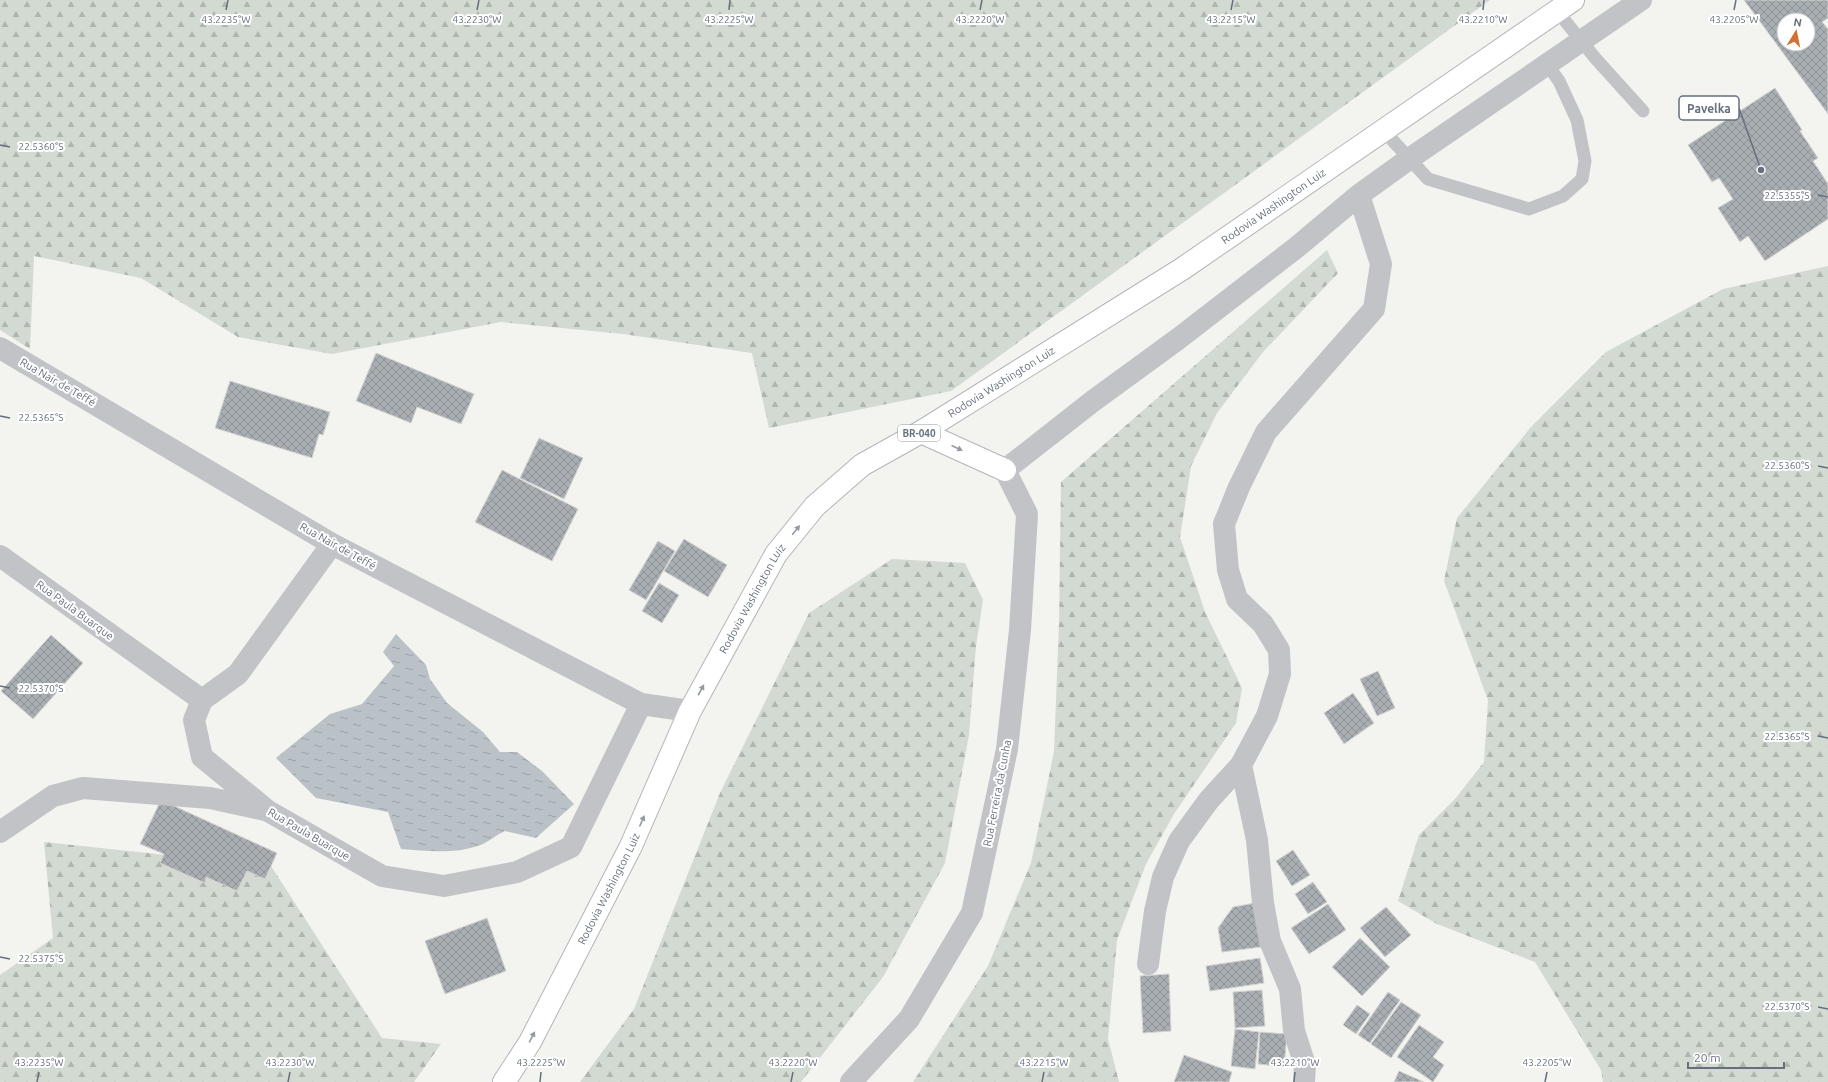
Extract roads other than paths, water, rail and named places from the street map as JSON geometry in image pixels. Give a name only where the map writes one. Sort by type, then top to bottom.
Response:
[{"type":"highway","name":"Rodovia Washington Luiz","points":[[504,1082],[530,1042],[631,846],[690,711],[776,554],[815,506],[862,465],[921,432],[1182,269],[1565,5]]},
{"type":"highway","points":[[921,432],[1005,470]]},
{"type":"street","points":[[1005,470],[1093,401],[1178,340],[1297,247],[1359,195],[1581,40],[1641,0]]},
{"type":"street","points":[[1148,964],[1155,911],[1162,877],[1179,841],[1209,800],[1240,765],[1267,716],[1280,674],[1279,650],[1263,624],[1237,599],[1228,570],[1224,524],[1239,487],[1266,432],[1374,309],[1381,264],[1359,195]]},
{"type":"street","name":"Rua Nair de Teffé","points":[[0,348],[332,544],[641,704],[690,711]]},
{"type":"street","name":"Rua Ferreira da Cunha","points":[[850,1082],[909,1019],[972,913],[1007,749],[1020,630],[1028,514],[1005,470]]},
{"type":"street","points":[[202,700],[238,674],[332,544]]},
{"type":"street","name":"Rua Paula Buarque","points":[[0,556],[202,700],[194,720],[202,757],[268,811],[382,876],[444,886],[517,872],[571,847],[641,704]]},
{"type":"street","points":[[1240,765],[1257,840],[1263,903],[1270,941],[1290,989],[1294,1031],[1305,1065],[1304,1082]]},
{"type":"street","points":[[0,832],[53,796],[83,788],[210,798],[268,811]]},
{"type":"lane","points":[[1565,5],[1581,40],[1643,111]]},
{"type":"lane","points":[[1384,131],[1428,179],[1529,209],[1563,196],[1582,180],[1585,161],[1577,120],[1559,81],[1547,64]]},
{"type":"water","points":[[396,634],[426,665],[430,679],[447,703],[483,732],[500,752],[517,752],[542,771],[574,804],[536,838],[505,831],[481,845],[469,849],[440,851],[401,849],[388,812],[316,798],[276,758],[330,714],[362,704],[394,666],[383,652]]},
{"type":"place","name":"Pavelka","points":[[1761,170]]}]
